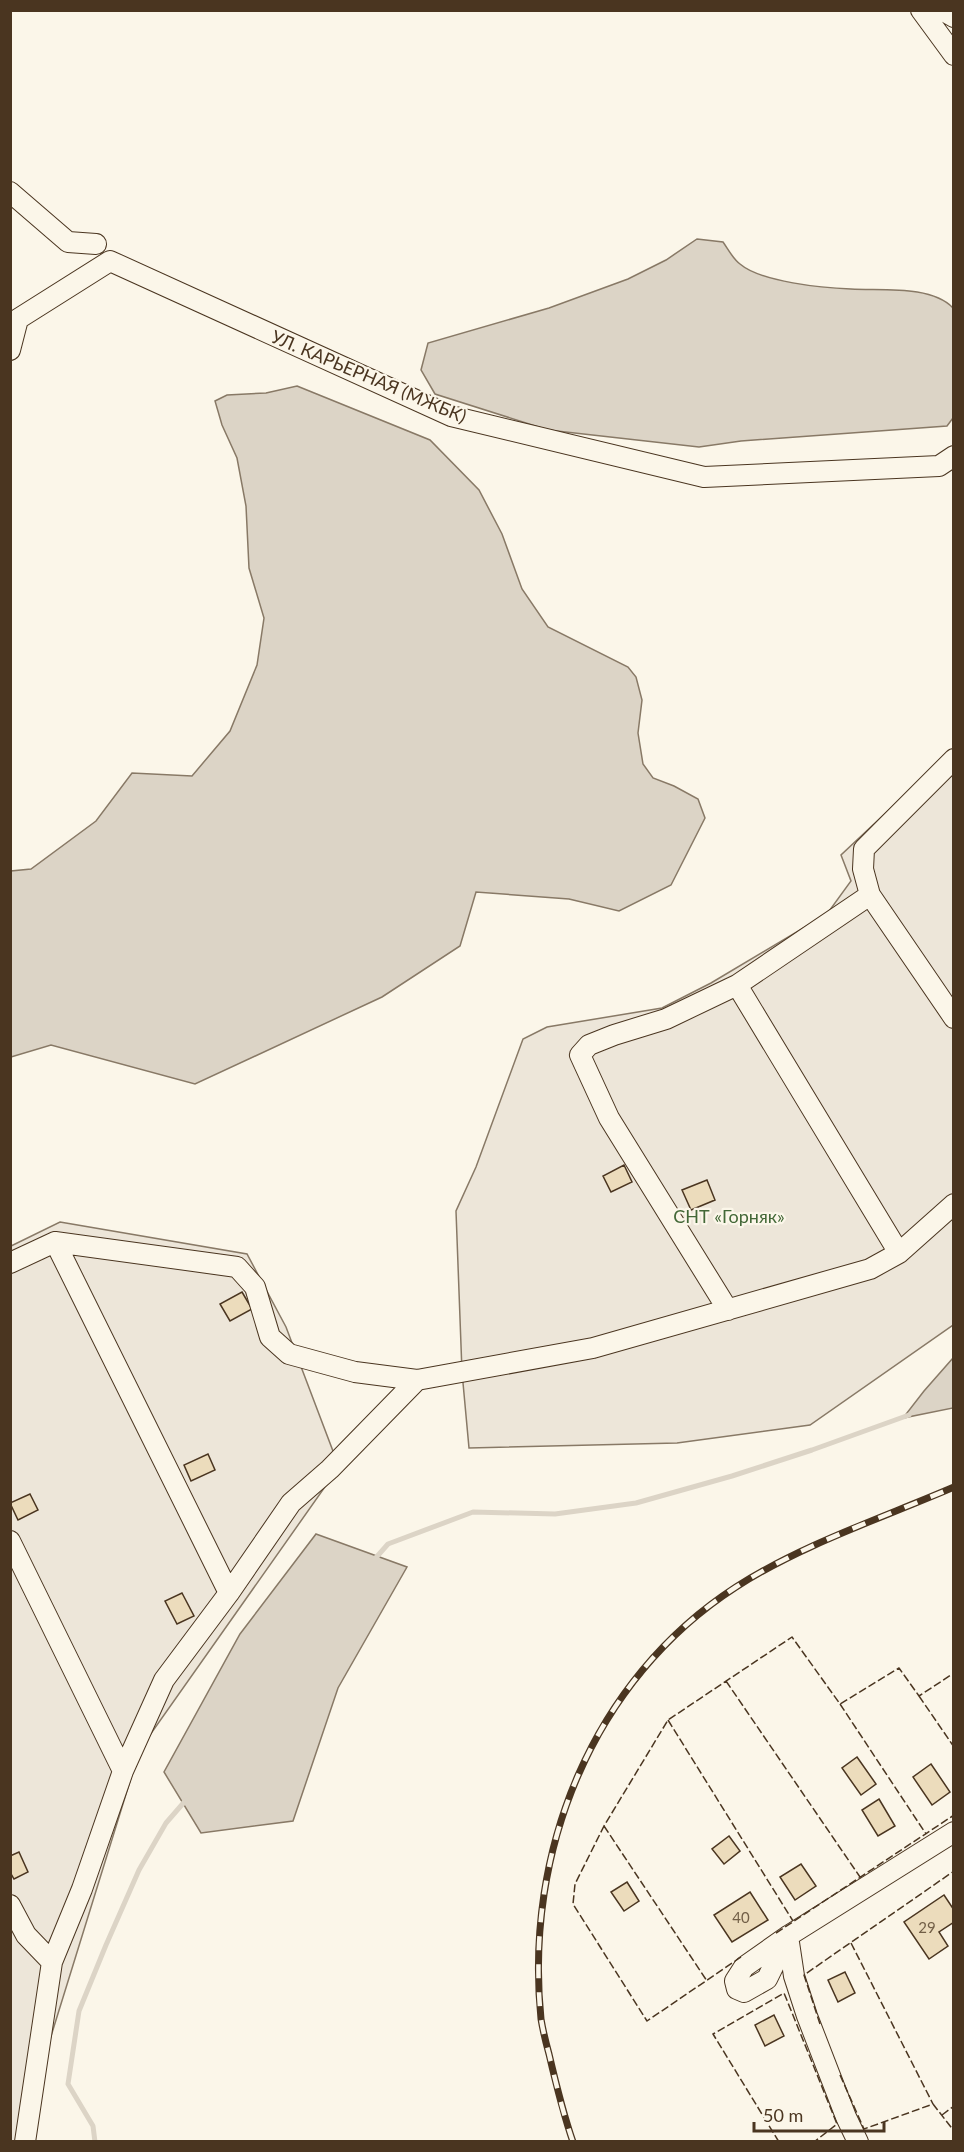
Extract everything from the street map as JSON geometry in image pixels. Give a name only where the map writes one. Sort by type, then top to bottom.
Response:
[{"type":"street","points":[[921,10],[954,54]]},
{"type":"street","points":[[942,10],[954,17]]},
{"type":"street","points":[[10,192],[68,242],[96,244]]},
{"type":"street","name":"УЛ. КАРЬЕРНАЯ (МЖБК)","points":[[10,350],[18,319],[110,261],[452,416],[704,477],[939,466],[954,456]]},
{"type":"street","points":[[954,759],[864,849],[863,869],[870,895],[954,1018]]},
{"type":"street","points":[[728,1310],[609,1118],[580,1055],[589,1045],[666,1019],[736,985],[870,895]]},
{"type":"street","points":[[736,985],[899,1253]]},
{"type":"street","points":[[10,1263],[55,1242],[237,1267],[255,1287],[270,1337],[289,1354],[355,1372],[417,1380],[592,1348],[870,1269],[899,1253],[954,1204]]},
{"type":"street","points":[[55,1242],[229,1593]]},
{"type":"street","points":[[25,2142],[52,1962],[82,1888],[123,1771],[164,1680],[229,1593],[291,1503],[330,1469],[417,1380]]},
{"type":"street","points":[[10,1541],[123,1771]]},
{"type":"street","points":[[858,2142],[807,2016],[795,1976],[788,1936],[954,1832]]},
{"type":"street","points":[[10,1905],[26,1935],[52,1962]]},
{"type":"green space","name":"СНТ «Горняк»","points":[[953,750],[953,1325],[810,1425],[677,1443],[469,1448],[462,1372],[456,1211],[476,1167],[523,1039],[547,1027],[662,1008],[711,983],[827,914],[851,881],[841,855]]},
{"type":"green space","points":[[60,1222],[247,1254],[286,1327],[339,1467],[140,1749],[43,2062],[26,2141],[11,2142],[11,1246]]},
{"type":"shaded area","points":[[697,239],[723,242],[740,264],[777,280],[825,287],[919,292],[944,301],[953,308],[953,418],[947,426],[741,441],[699,447],[548,430],[435,394],[421,370],[428,343],[549,308],[628,279],[666,260]]},
{"type":"shaded area","points":[[297,386],[430,440],[479,490],[502,534],[522,589],[548,627],[628,667],[636,677],[642,700],[638,733],[643,764],[653,778],[698,799],[705,818],[671,885],[619,911],[569,899],[476,892],[460,946],[382,997],[195,1084],[51,1045],[11,1057],[11,871],[31,869],[96,821],[132,773],[192,776],[230,731],[257,665],[264,618],[249,568],[246,506],[237,458],[222,425],[215,401],[227,395],[266,393]]},
{"type":"shaded area","points":[[953,1358],[953,1408],[903,1418],[924,1391]]},
{"type":"shaded area","points":[[316,1534],[407,1567],[338,1688],[293,1821],[201,1833],[164,1772],[240,1634]]},
{"type":"building","points":[[624,1165],[632,1182],[611,1192],[603,1176]]},
{"type":"building","points":[[707,1180],[715,1200],[691,1210],[682,1190]]},
{"type":"building","points":[[242,1292],[252,1309],[230,1321],[220,1304]]},
{"type":"building","points":[[208,1454],[215,1470],[191,1481],[184,1465]]},
{"type":"building","points":[[30,1494],[38,1510],[18,1520],[10,1503]]},
{"type":"building","points":[[182,1593],[194,1616],[177,1624],[165,1601]]},
{"type":"building","points":[[857,1757],[876,1784],[861,1795],[842,1768]]},
{"type":"building","points":[[931,1764],[950,1792],[932,1805],[913,1777]]},
{"type":"building","points":[[879,1799],[895,1826],[878,1836],[862,1810]]},
{"type":"building","points":[[729,1836],[740,1851],[724,1864],[712,1849]]},
{"type":"building","points":[[19,1852],[28,1872],[14,1879],[10,1872],[10,1856]]},
{"type":"building","points":[[801,1864],[816,1886],[795,1900],[780,1877]]},
{"type":"building","points":[[627,1882],[639,1901],[624,1911],[611,1892]]},
{"type":"building","points":[[750,1892],[768,1920],[732,1942],[714,1915]]},
{"type":"building","points":[[944,1895],[954,1910],[954,1922],[939,1932],[948,1946],[929,1959],[904,1922]]},
{"type":"building","points":[[845,1972],[855,1993],[838,2002],[828,1980]]},
{"type":"building","points":[[774,2015],[784,2036],[765,2046],[755,2025]]},
{"type":"waterway","points":[[373,1561],[388,1544],[473,1512],[555,1514],[636,1503],[732,1476],[909,1415]]},
{"type":"waterway","points":[[95,2142],[93,2126],[68,2084],[79,2011],[139,1870],[166,1823],[186,1800]]},
{"type":"railway","points":[[573,2142],[541,2019],[539,1956],[544,1894],[557,1833],[578,1775],[607,1721],[642,1670],[686,1625],[736,1587],[815,1545],[954,1487]]},
{"type":"fence","points":[[741,1957],[647,2021],[573,1904],[575,1884],[604,1826],[668,1720],[792,1637],[840,1704],[899,1668],[919,1696],[954,1673]]},
{"type":"fence","points":[[726,1681],[860,1877]]},
{"type":"fence","points":[[919,1696],[954,1747]]},
{"type":"fence","points":[[840,1704],[926,1834]]},
{"type":"fence","points":[[668,1720],[793,1921]]},
{"type":"fence","points":[[776,1933],[954,1815]]},
{"type":"fence","points":[[604,1826],[707,1981]]},
{"type":"fence","points":[[820,2024],[804,1975],[954,1871]]},
{"type":"fence","points":[[851,1943],[933,2104]]},
{"type":"fence","points":[[779,2142],[713,2034],[784,1993],[837,2124],[814,2142]]},
{"type":"fence","points":[[840,2075],[864,2129],[933,2104],[954,2131]]},
{"type":"fence","points":[[942,2115],[954,2106]]}]
